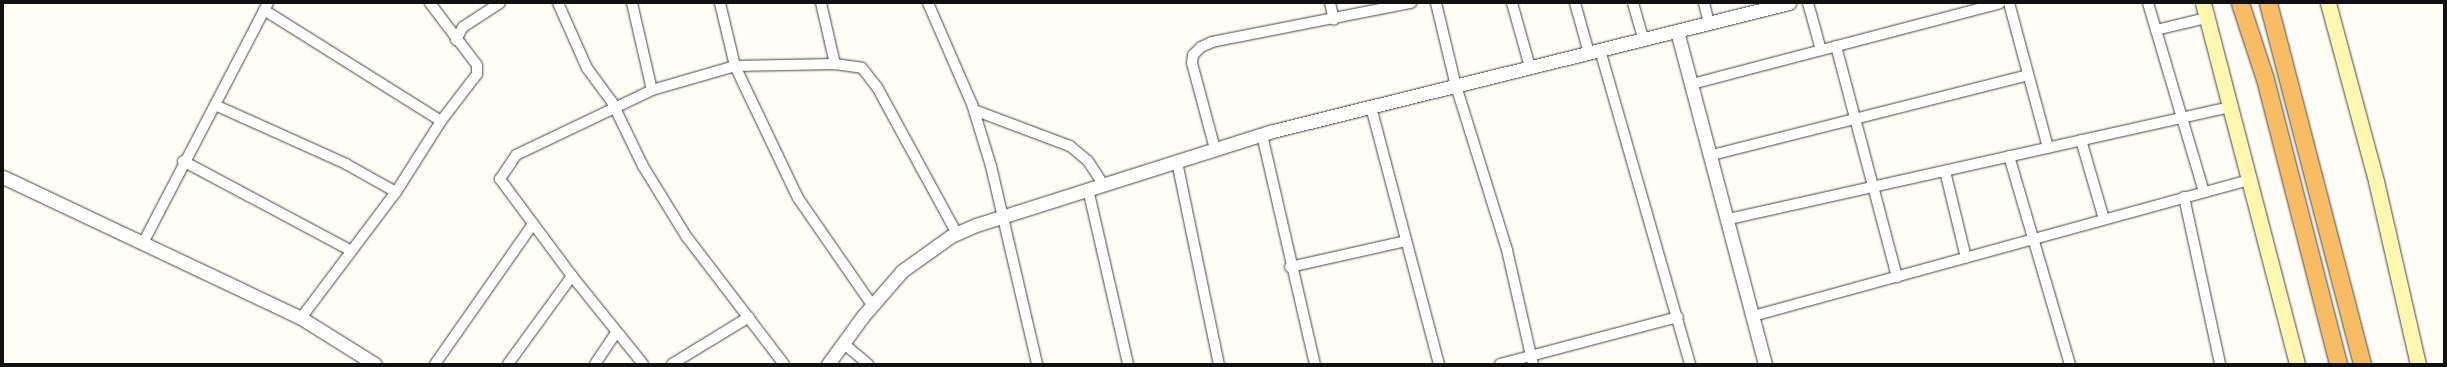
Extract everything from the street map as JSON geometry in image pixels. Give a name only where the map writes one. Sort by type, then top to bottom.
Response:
[{"type":"highway","points":[[2240,3],[2265,79],[2338,364]]},
{"type":"highway","points":[[2268,3],[2362,364]]},
{"type":"main road","points":[[2328,3],[2376,181],[2418,364]]},
{"type":"main road","points":[[2205,10],[2298,364]]},
{"type":"street","points":[[301,318],[350,250],[396,192],[441,121],[477,74],[477,65],[456,40],[430,3]]},
{"type":"street","points":[[558,3],[587,68],[615,108],[643,166],[689,241],[784,364]]},
{"type":"street","points":[[632,3],[652,90]]},
{"type":"street","points":[[720,3],[735,66],[798,198],[872,305]]},
{"type":"street","points":[[821,3],[835,64]]},
{"type":"street","points":[[928,3],[974,110],[1005,215],[1037,364]]},
{"type":"street","points":[[1330,3],[1334,20]]},
{"type":"street","points":[[1215,150],[1192,63],[1196,51],[1212,42],[1334,20],[1411,3]]},
{"type":"street","points":[[1436,3],[1456,86],[1507,250],[1532,360]]},
{"type":"street","points":[[1512,3],[1530,67]]},
{"type":"street","points":[[1575,3],[1594,51],[1678,317],[1690,364]]},
{"type":"street","points":[[1633,3],[1643,39]]},
{"type":"street","points":[[1704,3],[1709,23]]},
{"type":"street","points":[[828,364],[872,305],[902,271],[957,234],[1005,215],[1262,135],[1789,3]]},
{"type":"street","points":[[1808,3],[1821,50]]},
{"type":"street","points":[[1692,84],[2000,3]]},
{"type":"street","points":[[2009,3],[2048,148]]},
{"type":"street","points":[[2148,3],[2204,192]]},
{"type":"street","points":[[456,40],[463,27],[495,4]]},
{"type":"street","points":[[143,243],[183,161],[216,105],[266,7],[441,121]]},
{"type":"street","points":[[2156,30],[2205,10]]},
{"type":"street","points":[[1677,30],[1729,219],[1765,364]]},
{"type":"street","points":[[1836,46],[1897,277]]},
{"type":"street","points":[[643,364],[616,333],[500,179],[504,167],[516,155],[652,90],[735,66],[835,64],[862,68],[877,87],[957,234]]},
{"type":"street","points":[[1712,155],[2028,75]]},
{"type":"street","points":[[216,105],[346,164],[396,192]]},
{"type":"street","points":[[1371,107],[1439,364]]},
{"type":"street","points":[[1729,219],[2230,107]]},
{"type":"street","points":[[974,110],[1070,146],[1088,161],[1103,184]]},
{"type":"street","points":[[1262,135],[1290,267],[1315,364]]},
{"type":"street","points":[[2081,140],[2104,220]]},
{"type":"street","points":[[2009,156],[2070,364]]},
{"type":"street","points":[[183,161],[350,250]]},
{"type":"street","points":[[1176,162],[1219,364]]},
{"type":"street","points":[[1945,171],[1966,258]]},
{"type":"street","points":[[3,177],[301,318],[375,364]]},
{"type":"street","points":[[1752,316],[2249,180]]},
{"type":"street","points":[[1088,189],[1128,364]]},
{"type":"street","points":[[2184,198],[2220,364]]},
{"type":"street","points":[[435,364],[533,224]]},
{"type":"street","points":[[1290,267],[1406,241]]},
{"type":"street","points":[[508,364],[572,276]]},
{"type":"street","points":[[672,364],[749,317]]},
{"type":"street","points":[[1500,364],[1532,360],[1678,317]]},
{"type":"street","points":[[595,364],[616,333]]},
{"type":"street","points":[[843,343],[868,364]]}]
